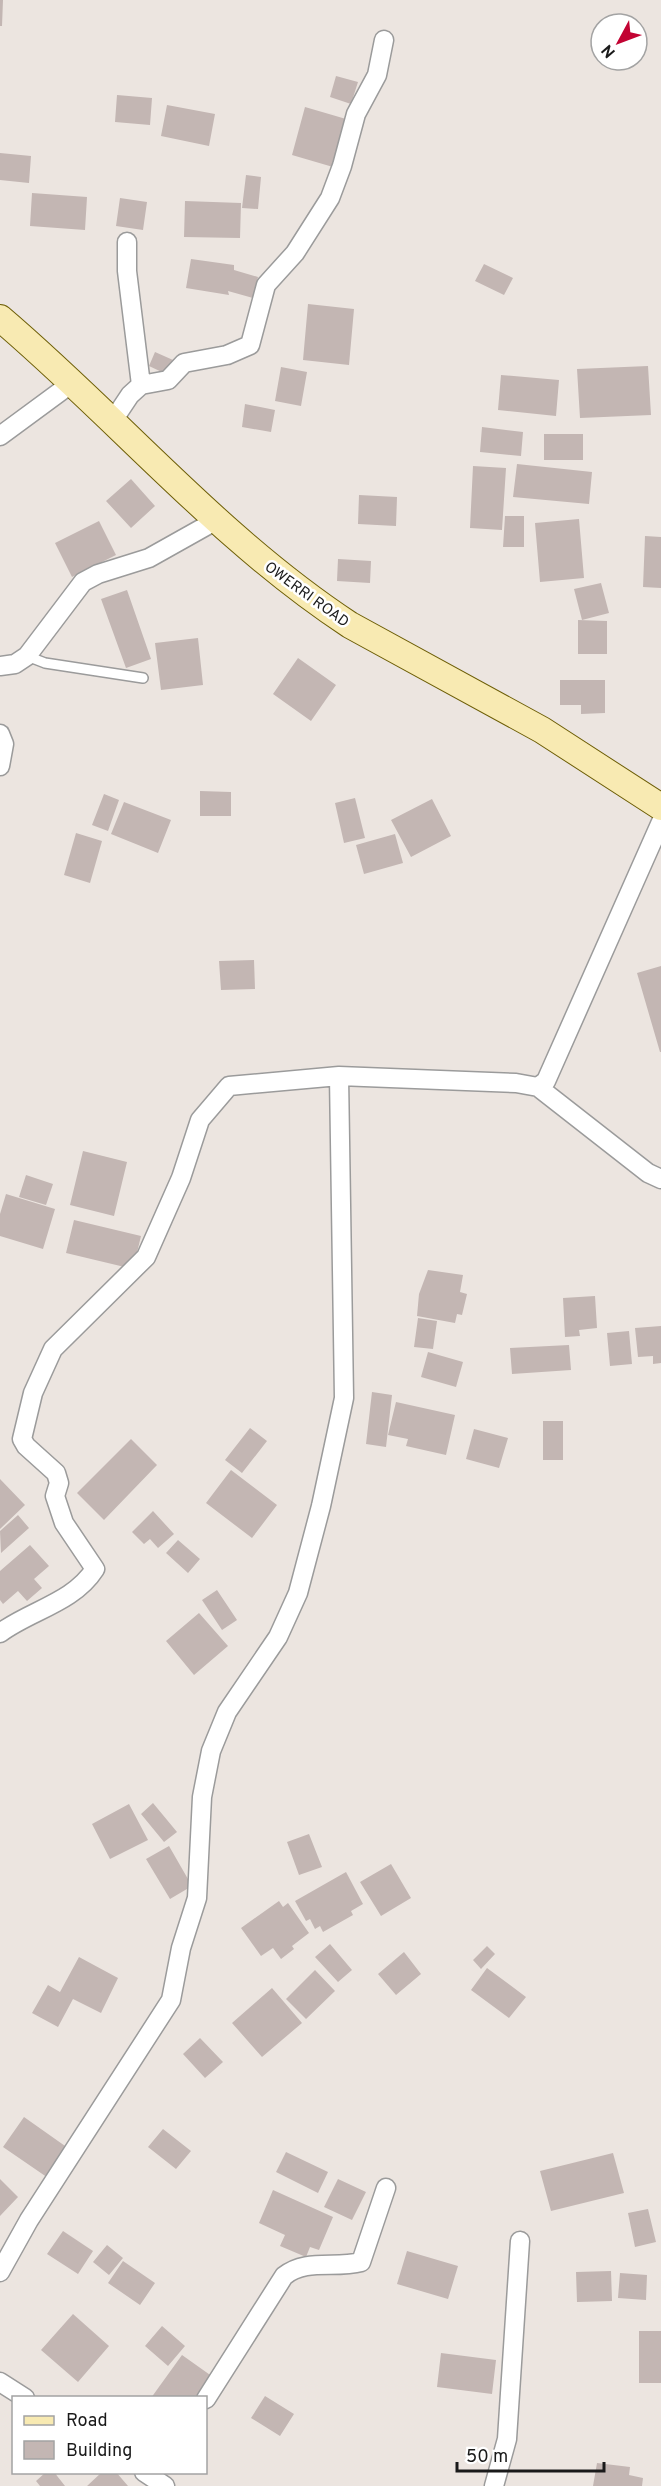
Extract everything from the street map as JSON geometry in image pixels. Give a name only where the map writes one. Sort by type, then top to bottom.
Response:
[{"type":"main road","name":"OWERRI ROAD","points":[[0,318],[265,565],[350,625],[542,730],[661,807]]},
{"type":"street","points":[[111,422],[129,395],[141,385],[168,380],[184,363],[227,355],[250,345],[266,285],[295,253],[330,198],[342,166],[356,114],[377,75],[384,40]]},
{"type":"street","points":[[127,243],[127,271],[141,385]]},
{"type":"street","points":[[0,436],[72,383]]},
{"type":"street","points":[[0,666],[15,663],[27,656],[83,582],[98,574],[149,558],[215,520]]},
{"type":"street","points":[[0,734],[4,744],[0,766]]},
{"type":"street","points":[[538,1087],[546,1081],[661,822]]},
{"type":"street","points":[[0,2272],[28,2220],[171,2000],[181,1948],[197,1898],[202,1797],[210,1751],[227,1712],[278,1637],[298,1593],[321,1506],[344,1398],[339,1076]]},
{"type":"street","points":[[0,1633],[49,1608],[88,1579],[95,1569],[64,1523],[55,1496],[59,1483],[56,1473],[26,1446],[22,1439],[33,1393],[53,1349],[146,1257],[181,1178],[200,1120],[229,1086],[339,1076],[516,1083],[538,1087],[648,1173],[661,1179]]},
{"type":"street","points":[[207,2398],[284,2276],[294,2268],[303,2266],[347,2265],[361,2262],[386,2188]]},
{"type":"street","points":[[494,2486],[507,2439],[520,2241]]},
{"type":"street","points":[[0,2382],[23,2396]]},
{"type":"lane","points":[[27,656],[45,663],[143,678]]},
{"type":"building","points":[[0,0],[3,0],[2,26],[0,26]]},
{"type":"building","points":[[336,76],[358,82],[351,104],[330,97]]},
{"type":"building","points":[[117,95],[152,98],[150,125],[115,122]]},
{"type":"building","points":[[167,105],[215,114],[209,146],[161,136]]},
{"type":"building","points":[[305,107],[346,119],[333,167],[292,155]]},
{"type":"building","points":[[0,153],[31,156],[29,183],[0,180]]},
{"type":"building","points":[[246,175],[261,177],[258,209],[242,208]]},
{"type":"building","points":[[32,193],[87,197],[85,230],[30,226]]},
{"type":"building","points":[[120,198],[147,202],[143,230],[116,226]]},
{"type":"building","points":[[185,201],[241,203],[240,238],[184,237]]},
{"type":"building","points":[[191,259],[234,265],[234,270],[258,277],[253,298],[228,291],[229,295],[186,288]]},
{"type":"building","points":[[484,264],[513,278],[504,295],[475,281]]},
{"type":"building","points":[[308,304],[354,309],[349,365],[303,360]]},
{"type":"building","points":[[155,352],[173,360],[166,374],[149,366]]},
{"type":"building","points":[[648,366],[651,415],[580,418],[577,369]]},
{"type":"building","points":[[281,367],[307,372],[301,406],[275,401]]},
{"type":"building","points":[[501,375],[559,380],[556,416],[498,410]]},
{"type":"building","points":[[245,404],[275,410],[271,432],[242,427]]},
{"type":"building","points":[[482,427],[523,432],[521,456],[480,452]]},
{"type":"building","points":[[544,434],[583,434],[583,460],[544,460]]},
{"type":"building","points":[[517,464],[592,472],[589,504],[513,497]]},
{"type":"building","points":[[473,466],[506,468],[502,530],[470,528]]},
{"type":"building","points":[[131,479],[155,506],[131,528],[106,501]]},
{"type":"building","points":[[359,495],[397,497],[396,526],[358,524]]},
{"type":"building","points":[[505,516],[524,516],[524,547],[503,547]]},
{"type":"building","points":[[579,519],[584,578],[540,582],[535,523]]},
{"type":"building","points":[[99,521],[116,555],[72,577],[55,543]]},
{"type":"building","points":[[645,536],[661,537],[661,588],[643,587]]},
{"type":"building","points":[[338,559],[371,561],[370,583],[337,581]]},
{"type":"building","points":[[601,583],[609,613],[582,620],[574,589]]},
{"type":"building","points":[[127,590],[151,659],[126,668],[101,599]]},
{"type":"building","points":[[578,620],[607,621],[607,654],[578,654]]},
{"type":"building","points":[[198,638],[203,685],[161,690],[155,643]]},
{"type":"building","points":[[298,658],[336,685],[311,721],[273,694]]},
{"type":"building","points":[[560,680],[605,680],[605,713],[581,714],[581,705],[560,705]]},
{"type":"building","points":[[200,791],[231,792],[231,816],[200,816]]},
{"type":"building","points":[[104,794],[119,800],[108,831],[92,825]]},
{"type":"building","points":[[355,798],[365,838],[344,843],[335,803]]},
{"type":"building","points":[[432,799],[451,836],[411,857],[391,820]]},
{"type":"building","points":[[124,802],[171,820],[158,853],[111,834]]},
{"type":"building","points":[[76,833],[102,841],[90,883],[64,875]]},
{"type":"building","points":[[395,834],[403,863],[364,874],[356,845]]},
{"type":"building","points":[[254,960],[255,989],[221,990],[219,961]]},
{"type":"building","points":[[661,966],[661,1052],[660,1052],[637,973]]},
{"type":"building","points":[[83,1151],[127,1162],[114,1216],[70,1205]]},
{"type":"building","points":[[26,1175],[53,1184],[46,1205],[19,1197]]},
{"type":"building","points":[[6,1194],[55,1209],[43,1249],[0,1236],[0,1214]]},
{"type":"building","points":[[74,1220],[141,1236],[133,1269],[66,1253]]},
{"type":"building","points":[[428,1270],[463,1275],[460,1292],[467,1294],[462,1315],[457,1314],[455,1323],[417,1316],[419,1294]]},
{"type":"building","points":[[595,1296],[597,1328],[579,1330],[580,1336],[565,1337],[563,1298]]},
{"type":"building","points":[[418,1318],[437,1321],[433,1349],[414,1347]]},
{"type":"building","points":[[661,1326],[661,1363],[653,1364],[653,1356],[638,1357],[635,1328]]},
{"type":"building","points":[[629,1331],[632,1364],[610,1366],[607,1333]]},
{"type":"building","points":[[569,1345],[571,1370],[512,1374],[510,1348]]},
{"type":"building","points":[[428,1352],[463,1362],[456,1387],[421,1377]]},
{"type":"building","points":[[372,1392],[392,1395],[386,1447],[366,1444]]},
{"type":"building","points":[[396,1402],[455,1415],[446,1455],[406,1446],[408,1439],[388,1435]]},
{"type":"building","points":[[543,1421],[563,1421],[563,1460],[543,1460]]},
{"type":"building","points":[[250,1428],[267,1441],[242,1473],[225,1460]]},
{"type":"building","points":[[474,1429],[508,1438],[499,1468],[466,1459]]},
{"type":"building","points":[[131,1439],[157,1465],[104,1520],[77,1493]]},
{"type":"building","points":[[231,1470],[277,1505],[252,1538],[206,1503]]},
{"type":"building","points":[[0,1479],[25,1505],[0,1529]]},
{"type":"building","points":[[153,1511],[174,1534],[158,1548],[150,1539],[144,1544],[132,1532]]},
{"type":"building","points":[[18,1515],[29,1528],[1,1553],[0,1531]]},
{"type":"building","points":[[178,1540],[200,1559],[188,1573],[166,1553]]},
{"type":"building","points":[[30,1545],[49,1566],[34,1579],[42,1588],[27,1601],[18,1591],[3,1604],[0,1600],[0,1571]]},
{"type":"building","points":[[217,1590],[237,1620],[222,1630],[202,1600]]},
{"type":"building","points":[[199,1613],[228,1646],[194,1675],[166,1641]]},
{"type":"building","points":[[153,1803],[177,1832],[164,1842],[141,1814]]},
{"type":"building","points":[[129,1804],[148,1840],[110,1859],[92,1824]]},
{"type":"building","points":[[309,1834],[322,1867],[299,1875],[287,1842]]},
{"type":"building","points":[[169,1846],[192,1886],[170,1899],[146,1859]]},
{"type":"building","points":[[391,1864],[411,1898],[381,1916],[360,1882]]},
{"type":"building","points":[[346,1872],[363,1904],[351,1911],[353,1915],[323,1932],[320,1926],[315,1929],[310,1919],[306,1921],[295,1901]]},
{"type":"building","points":[[279,1901],[283,1907],[288,1903],[309,1933],[292,1946],[294,1949],[281,1959],[273,1948],[261,1956],[241,1928]]},
{"type":"building","points":[[330,1944],[352,1970],[338,1982],[315,1957]]},
{"type":"building","points":[[487,1946],[495,1954],[481,1969],[473,1960]]},
{"type":"building","points":[[404,1952],[421,1974],[396,1995],[378,1974]]},
{"type":"building","points":[[79,1957],[118,1978],[101,2013],[73,1999],[58,2027],[32,2013],[48,1985],[60,1992]]},
{"type":"building","points":[[487,1968],[526,1997],[509,2018],[471,1990]]},
{"type":"building","points":[[315,1970],[335,1991],[306,2019],[286,1999]]},
{"type":"building","points":[[272,1988],[302,2023],[262,2057],[232,2023]]},
{"type":"building","points":[[200,2038],[223,2062],[205,2078],[183,2054]]},
{"type":"building","points":[[24,2117],[75,2153],[54,2182],[3,2147]]},
{"type":"building","points":[[163,2129],[191,2151],[176,2169],[148,2147]]},
{"type":"building","points":[[286,2152],[328,2172],[318,2193],[276,2172]]},
{"type":"building","points":[[613,2153],[624,2193],[551,2211],[540,2171]]},
{"type":"building","points":[[0,2179],[18,2197],[0,2216]]},
{"type":"building","points":[[338,2179],[366,2192],[352,2220],[324,2207]]},
{"type":"building","points":[[273,2190],[333,2217],[319,2250],[310,2247],[306,2257],[280,2246],[285,2235],[259,2223]]},
{"type":"building","points":[[648,2209],[656,2242],[635,2247],[628,2213]]},
{"type":"building","points":[[63,2231],[93,2251],[78,2274],[47,2254]]},
{"type":"building","points":[[107,2245],[123,2258],[109,2275],[93,2262]]},
{"type":"building","points":[[407,2251],[458,2266],[448,2299],[397,2284]]},
{"type":"building","points":[[123,2261],[155,2283],[140,2305],[108,2283]]},
{"type":"building","points":[[611,2271],[612,2301],[577,2302],[576,2272]]},
{"type":"building","points":[[620,2273],[647,2275],[646,2300],[618,2298]]},
{"type":"building","points":[[73,2314],[109,2346],[78,2382],[41,2350]]},
{"type":"building","points":[[162,2326],[185,2346],[168,2366],[145,2346]]},
{"type":"building","points":[[639,2331],[661,2331],[661,2383],[639,2383]]},
{"type":"building","points":[[441,2353],[496,2360],[492,2394],[437,2387]]},
{"type":"building","points":[[182,2355],[213,2377],[200,2396],[152,2396]]},
{"type":"building","points":[[265,2396],[294,2414],[280,2436],[251,2418]]},
{"type":"building","points":[[597,2463],[630,2467],[629,2475],[643,2478],[642,2486],[593,2486]]},
{"type":"building","points":[[44,2474],[56,2474],[65,2486],[40,2486],[36,2481]]},
{"type":"building","points":[[100,2474],[118,2474],[128,2486],[87,2486]]}]
